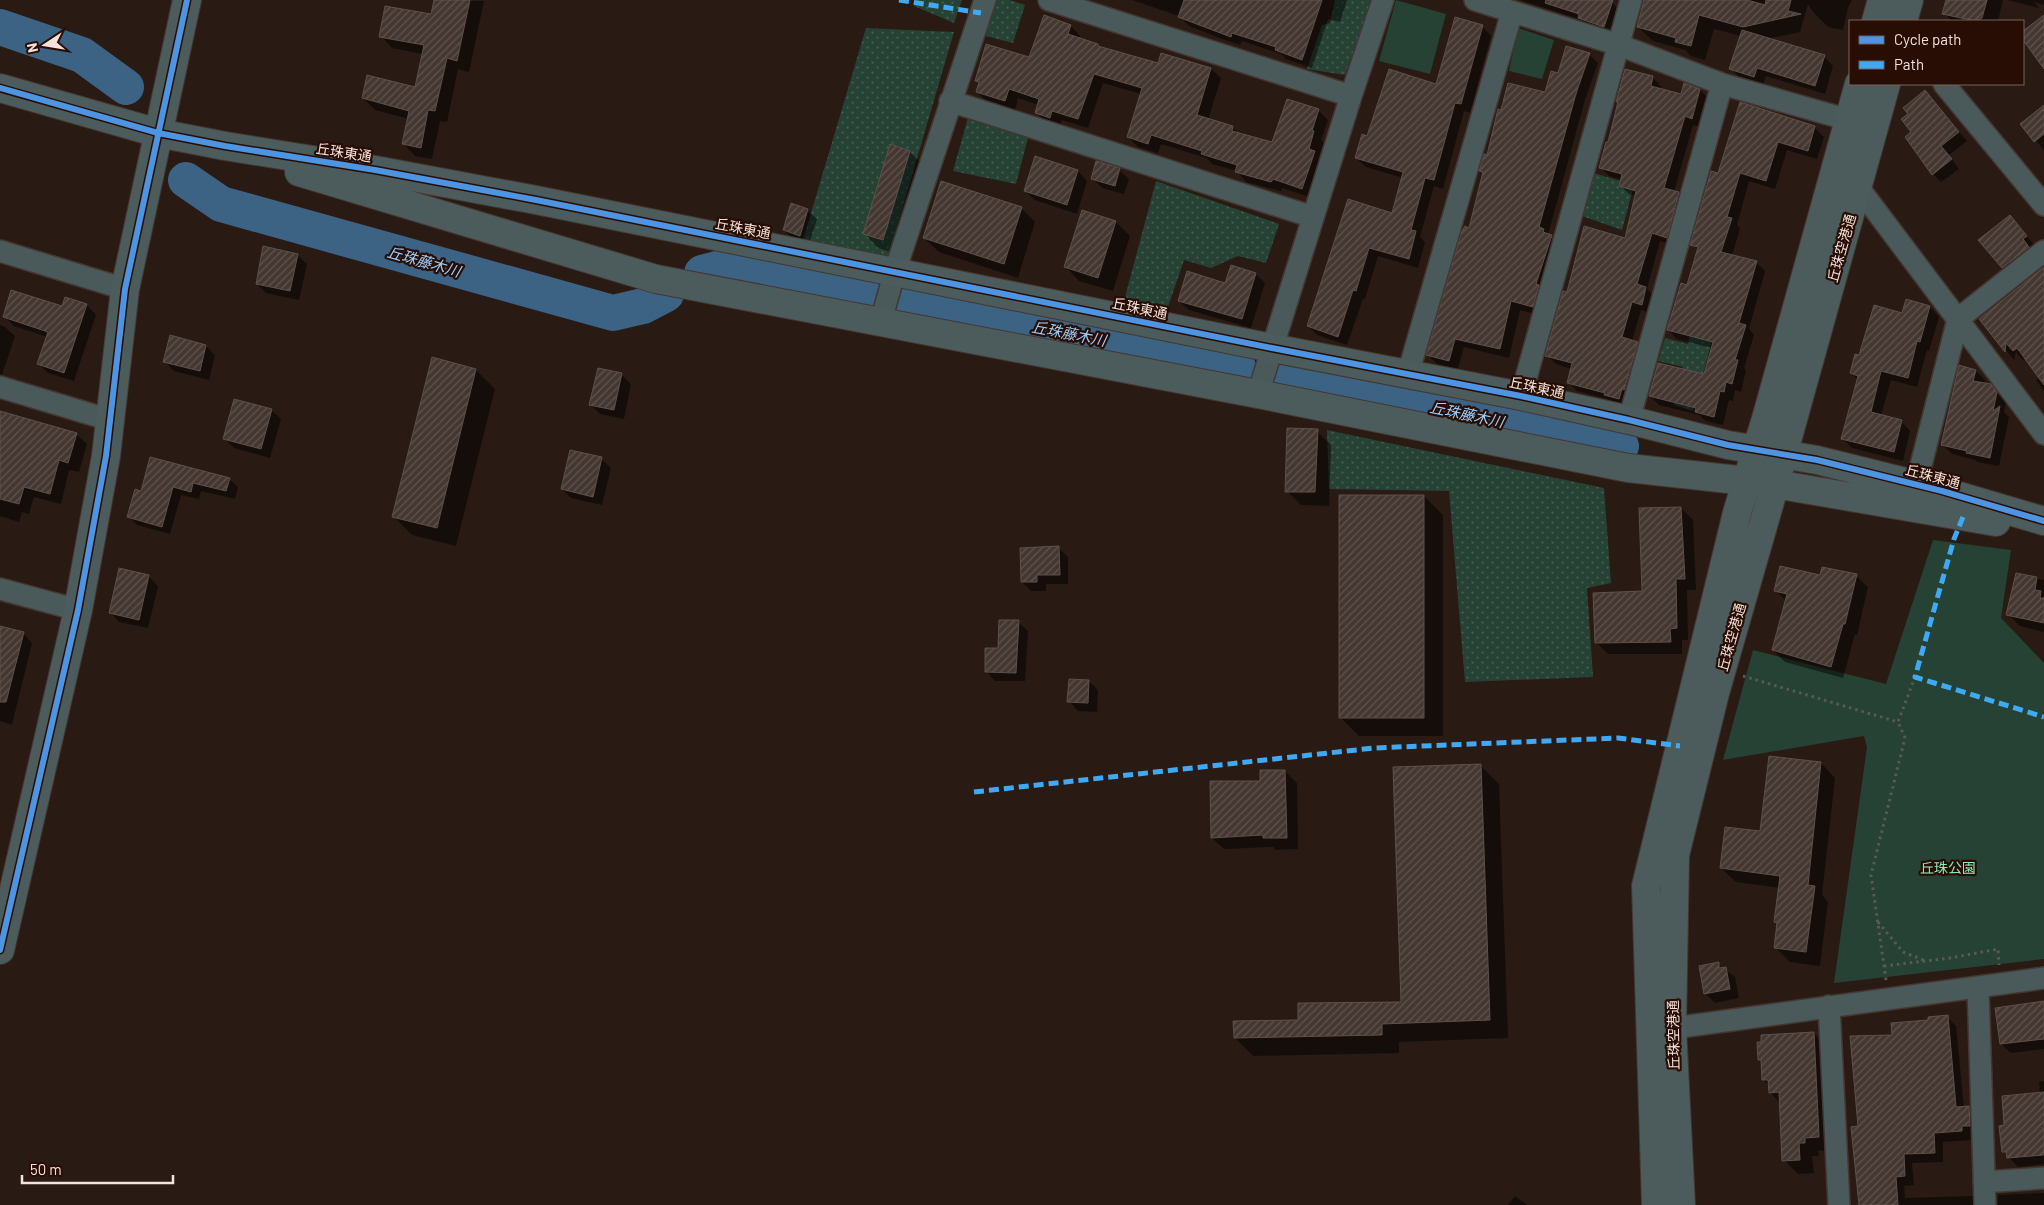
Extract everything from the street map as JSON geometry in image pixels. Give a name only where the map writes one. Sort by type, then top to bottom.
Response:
[{"type":"street","points":[[0,950],[78,610],[106,456],[126,289],[187,0]]},
{"type":"street","points":[[881,322],[895,271],[985,0]]},
{"type":"street","points":[[1049,0],[1351,96]]},
{"type":"street","points":[[1258,394],[1383,0]]},
{"type":"street","points":[[1475,0],[1619,45],[1722,84],[1849,120]]},
{"type":"street","points":[[1521,396],[1631,0]]},
{"type":"street","points":[[1877,20],[1882,0]]},
{"type":"street","points":[[1903,20],[1909,0]]},
{"type":"street","points":[[1408,374],[1512,12]]},
{"type":"street","points":[[1630,420],[1722,84]]},
{"type":"street","name":"丘珠空港通","points":[[1681,1205],[1646,886],[1737,513],[1757,449],[1859,85]]},
{"type":"street","name":"丘珠空港通","points":[[1656,1205],[1661,1029],[1674,855],[1715,693],[1886,85]]},
{"type":"street","points":[[1945,85],[2044,203]]},
{"type":"street","points":[[0,88],[158,133],[225,146]]},
{"type":"street","points":[[950,101],[1313,217]]},
{"type":"street","name":"丘珠東通","points":[[225,146],[375,170],[536,200],[1272,348],[1521,396],[1630,420],[1728,445],[1817,460],[1916,485],[2044,522]]},
{"type":"street","name":"丘珠東通","points":[[225,146],[311,176],[656,279],[1258,394],[1628,468],[1775,484],[1963,517],[2044,526]]},
{"type":"street","points":[[1858,187],[2044,434]]},
{"type":"street","points":[[0,251],[126,289]]},
{"type":"street","points":[[1916,485],[1958,319],[2044,251]]},
{"type":"street","points":[[0,387],[110,420]]},
{"type":"street","points":[[0,589],[78,610]]},
{"type":"street","points":[[1661,1029],[2044,978]]},
{"type":"street","points":[[1978,988],[1985,1205]]},
{"type":"street","points":[[1829,1006],[1839,1205]]},
{"type":"street","points":[[1984,1182],[2044,1178]]},
{"type":"path","points":[[1740,675],[1898,722]]},
{"type":"path","points":[[1886,981],[1870,875],[1905,738],[1898,722],[1915,677]]},
{"type":"path","points":[[1877,920],[1903,952],[1927,961]]},
{"type":"path","points":[[1884,966],[1998,949],[1999,968]]},
{"type":"green space","points":[[916,0],[962,0],[954,23],[914,6]]},
{"type":"green space","points":[[992,0],[1010,0],[1025,5],[1013,43],[982,35]]},
{"type":"green space","points":[[1335,0],[1372,0],[1345,75],[1307,69],[1322,25],[1330,23]]},
{"type":"green space","points":[[1396,0],[1446,14],[1430,74],[1379,61]]},
{"type":"green space","points":[[866,28],[954,32],[887,261],[803,240]]},
{"type":"green space","points":[[1518,28],[1554,40],[1542,79],[1509,71]]},
{"type":"green space","points":[[969,114],[1029,134],[1016,184],[953,171]]},
{"type":"green space","points":[[1590,172],[1634,185],[1622,230],[1582,216]]},
{"type":"green space","points":[[1156,181],[1279,224],[1266,263],[1238,256],[1211,268],[1184,260],[1167,310],[1124,301]]},
{"type":"green space","points":[[1690,334],[1712,340],[1693,411],[1674,405],[1683,367],[1658,361],[1665,338],[1688,344]]},
{"type":"green space","points":[[1327,430],[1604,488],[1611,583],[1587,588],[1593,677],[1465,682],[1449,491],[1329,489]]},
{"type":"green space","name":"丘珠公園","points":[[1933,540],[2011,550],[2001,618],[2044,663],[2044,959],[1834,983],[1867,747],[1864,736],[1723,760],[1753,650],[1886,684]]},
{"type":"building","points":[[434,0],[470,0],[457,61],[447,58],[435,111],[428,110],[421,148],[402,144],[409,111],[362,98],[367,75],[415,87],[424,45],[379,37],[385,6],[431,14]]},
{"type":"building","points":[[1184,0],[1322,0],[1302,60],[1275,50],[1276,47],[1232,33],[1231,37],[1178,17]]},
{"type":"building","points":[[1546,0],[1613,0],[1604,27],[1578,18],[1579,14],[1545,3]]},
{"type":"building","points":[[1644,0],[1747,0],[1765,5],[1766,0],[1791,0],[1788,11],[1801,14],[1743,27],[1699,15],[1691,46],[1675,42],[1676,38],[1637,27]]},
{"type":"building","points":[[1946,0],[1987,0],[1982,18],[1978,20],[1942,14]]},
{"type":"building","points":[[1044,15],[1071,25],[1068,34],[1098,44],[1098,46],[1158,63],[1161,53],[1211,68],[1197,115],[1233,126],[1232,131],[1272,142],[1287,99],[1319,109],[1309,149],[1315,151],[1302,189],[1273,179],[1271,182],[1235,172],[1237,165],[1201,154],[1202,151],[1151,135],[1148,144],[1127,137],[1142,88],[1094,74],[1078,119],[1052,111],[1050,118],[1035,113],[1039,99],[1009,89],[1005,101],[976,92],[979,82],[975,81],[986,44],[1029,57]]},
{"type":"building","points":[[2044,15],[2044,69],[2024,41],[2024,30]]},
{"type":"building","points":[[1455,17],[1483,25],[1461,104],[1455,103],[1434,180],[1425,178],[1411,230],[1416,231],[1409,259],[1369,248],[1356,291],[1353,290],[1338,337],[1307,326],[1348,199],[1392,213],[1403,172],[1355,158],[1362,134],[1367,136],[1389,69],[1436,84]]},
{"type":"building","points":[[1742,30],[1825,55],[1815,86],[1757,68],[1754,77],[1729,69]]},
{"type":"building","points":[[1566,46],[1590,53],[1577,90],[1539,227],[1544,229],[1543,232],[1552,235],[1536,284],[1539,285],[1533,307],[1511,301],[1500,349],[1455,339],[1449,361],[1426,355],[1461,233],[1465,226],[1469,228],[1483,172],[1479,171],[1484,154],[1487,155],[1498,109],[1501,110],[1508,83],[1545,92],[1551,71],[1558,73]]},
{"type":"building","points":[[1625,69],[1653,76],[1651,86],[1681,94],[1684,83],[1700,89],[1692,119],[1685,116],[1664,188],[1679,192],[1667,238],[1652,233],[1637,284],[1646,287],[1642,305],[1632,302],[1622,337],[1638,342],[1624,390],[1622,389],[1619,399],[1604,395],[1605,393],[1567,383],[1572,363],[1545,356],[1563,291],[1567,292],[1584,226],[1625,238],[1636,191],[1619,186],[1622,174],[1599,168],[1606,142],[1608,142]]},
{"type":"building","points":[[1925,90],[1959,132],[1941,146],[1952,159],[1932,175],[1905,137],[1911,132],[1901,119],[1908,114],[1903,108]]},
{"type":"building","points":[[1740,102],[1815,126],[1808,151],[1778,142],[1766,181],[1740,173],[1727,217],[1732,218],[1721,252],[1757,261],[1739,323],[1746,325],[1735,360],[1738,360],[1732,384],[1726,382],[1724,392],[1720,391],[1714,417],[1695,412],[1696,408],[1649,396],[1658,363],[1704,374],[1713,342],[1667,330],[1681,283],[1687,285],[1698,247],[1690,245],[1711,171],[1718,173]]},
{"type":"building","points":[[2044,105],[2044,134],[2034,142],[2020,124]]},
{"type":"building","points":[[890,144],[910,151],[883,240],[863,234]]},
{"type":"building","points":[[1035,156],[1078,170],[1067,205],[1024,191]]},
{"type":"building","points":[[1096,161],[1120,168],[1115,186],[1091,179]]},
{"type":"building","points":[[941,181],[1022,207],[1004,264],[923,238]]},
{"type":"building","points":[[791,203],[808,209],[800,236],[783,230]]},
{"type":"building","points":[[1082,210],[1116,221],[1098,278],[1064,267]]},
{"type":"building","points":[[2010,215],[2027,236],[2023,239],[2029,247],[2002,268],[1978,240]]},
{"type":"building","points":[[263,246],[298,254],[290,291],[256,284]]},
{"type":"building","points":[[1231,265],[1256,273],[1242,319],[1178,301],[1187,271],[1225,283]]},
{"type":"building","points":[[2044,267],[2044,385],[2017,348],[2013,351],[2006,343],[2005,352],[1979,319]]},
{"type":"building","points":[[11,290],[62,306],[65,297],[87,304],[64,373],[37,364],[48,332],[3,317]]},
{"type":"building","points":[[1906,299],[1930,306],[1920,342],[1917,341],[1908,378],[1881,371],[1871,412],[1902,420],[1894,452],[1841,439],[1858,376],[1850,373],[1855,354],[1859,355],[1874,305],[1902,313]]},
{"type":"building","points":[[170,335],[206,345],[200,371],[163,362]]},
{"type":"building","points":[[432,357],[476,369],[437,528],[392,517]]},
{"type":"building","points":[[1959,365],[1976,370],[1973,381],[1991,384],[1997,392],[1993,411],[2000,406],[1990,458],[1941,445]]},
{"type":"building","points":[[598,368],[622,373],[614,410],[589,405]]},
{"type":"building","points":[[234,399],[272,409],[261,449],[223,439]]},
{"type":"building","points":[[0,411],[77,433],[68,463],[59,460],[50,494],[24,487],[19,504],[0,499]]},
{"type":"building","points":[[1287,428],[1318,429],[1315,492],[1285,492]]},
{"type":"building","points":[[570,450],[602,457],[593,497],[561,489]]},
{"type":"building","points":[[150,457],[230,478],[226,491],[193,483],[191,492],[173,487],[162,527],[127,517],[135,489],[141,491]]},
{"type":"building","points":[[1339,495],[1424,495],[1424,718],[1339,718]]},
{"type":"building","points":[[1681,507],[1685,579],[1676,579],[1677,628],[1670,629],[1671,642],[1595,643],[1593,593],[1642,591],[1639,508]]},
{"type":"building","points":[[1059,546],[1060,575],[1037,575],[1037,582],[1021,582],[1020,548]]},
{"type":"building","points":[[1780,566],[1820,575],[1822,567],[1857,574],[1845,624],[1843,624],[1831,667],[1772,650],[1787,594],[1774,591]]},
{"type":"building","points":[[119,568],[149,575],[139,620],[109,613]]},
{"type":"building","points":[[2016,573],[2037,577],[2035,590],[2041,591],[2040,598],[2044,598],[2044,623],[2006,615]]},
{"type":"building","points":[[999,620],[1019,620],[1016,673],[985,672],[985,648],[998,648]]},
{"type":"building","points":[[0,626],[24,632],[6,702],[0,702]]},
{"type":"building","points":[[1069,679],[1089,680],[1088,703],[1067,702]]},
{"type":"building","points":[[1769,756],[1821,762],[1808,885],[1815,886],[1806,952],[1774,948],[1777,923],[1774,922],[1780,876],[1720,868],[1725,827],[1760,831]]},
{"type":"building","points":[[1481,764],[1490,1020],[1382,1024],[1382,1035],[1234,1038],[1233,1021],[1298,1020],[1298,1003],[1401,1002],[1393,767]]},
{"type":"building","points":[[1260,770],[1285,770],[1287,838],[1263,838],[1263,835],[1211,838],[1210,781],[1260,781]]},
{"type":"building","points":[[1719,962],[1719,968],[1726,967],[1730,989],[1704,994],[1699,966]]},
{"type":"building","points":[[2044,1001],[2044,1039],[2000,1044],[1995,1008]]},
{"type":"building","points":[[1948,1015],[1956,1107],[1969,1106],[1970,1126],[1962,1126],[1962,1131],[1934,1133],[1935,1153],[1904,1154],[1905,1176],[1896,1177],[1898,1205],[1859,1205],[1851,1127],[1858,1126],[1850,1036],[1892,1035],[1891,1023],[1928,1020],[1928,1017]]},
{"type":"building","points":[[1814,1032],[1819,1137],[1805,1138],[1805,1143],[1799,1143],[1800,1160],[1782,1161],[1779,1092],[1769,1093],[1768,1080],[1762,1080],[1761,1060],[1758,1060],[1757,1042],[1761,1042],[1761,1035]]},
{"type":"building","points":[[2044,1092],[2044,1155],[2007,1158],[2006,1152],[2002,1152],[1999,1126],[2004,1125],[2002,1096]]},
{"type":"waterway","name":"丘珠藤木川","points":[[0,27],[82,55],[126,87]]},
{"type":"waterway","name":"丘珠藤木川","points":[[186,180],[221,204],[613,313],[643,306],[666,294]]},
{"type":"waterway","name":"丘珠藤木川","points":[[702,273],[725,267],[865,293]]},
{"type":"waterway","name":"丘珠藤木川","points":[[899,300],[1238,367]]},
{"type":"waterway","name":"丘珠藤木川","points":[[1285,376],[1621,446]]},
{"type":"marked path","points":[[899,0],[981,13]]},
{"type":"marked path","points":[[1963,517],[1954,539],[1915,677],[2044,717]]},
{"type":"marked path","points":[[974,792],[1374,748],[1618,738],[1680,746]]},
{"type":"cycle path","points":[[0,950],[78,610],[106,456],[125,289],[187,0]]},
{"type":"cycle path","points":[[0,88],[158,133],[536,200],[1272,348],[1521,396],[1629,420],[1728,445],[1817,460],[1942,491],[2044,521]]}]
